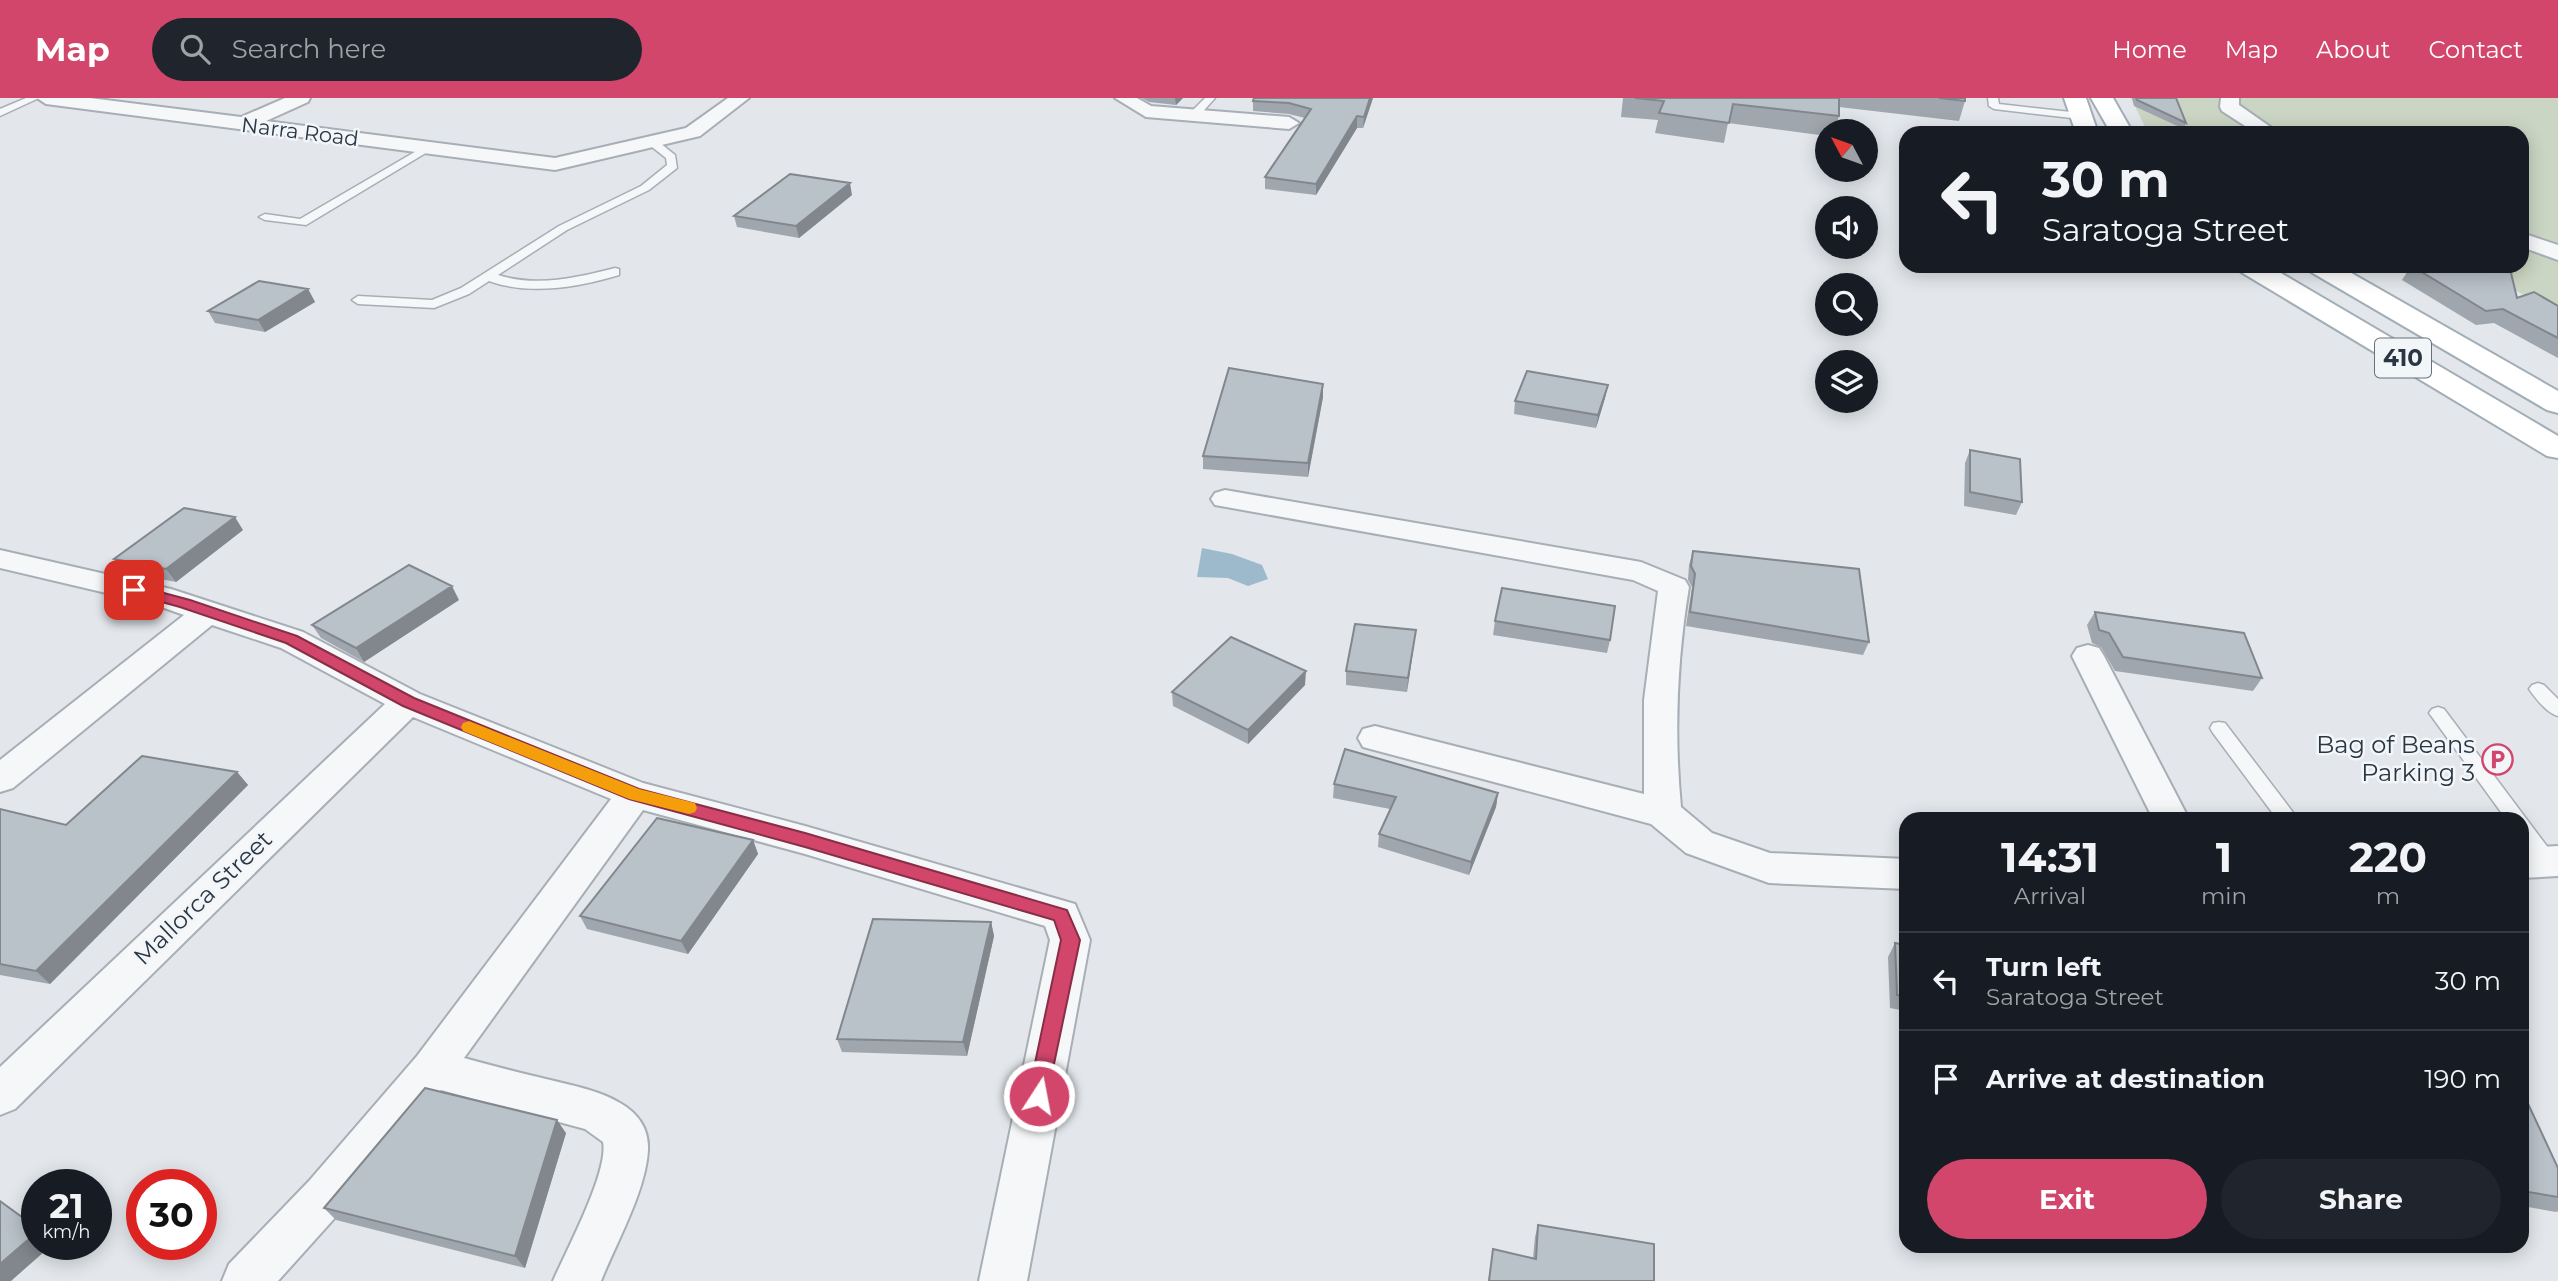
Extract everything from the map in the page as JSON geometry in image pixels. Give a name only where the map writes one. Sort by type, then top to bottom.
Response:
[{"type":"main road","points":[[2102,98],[2118,126]]},
{"type":"main road","points":[[2122,98],[2136,126]]},
{"type":"main road","name":"410","points":[[2262,273],[2558,449]]},
{"type":"main road","points":[[2303,273],[2558,427]]},
{"type":"main road","name":"410","points":[[2332,273],[2558,404]]},
{"type":"street","name":"Narra Road","points":[[46,98],[555,164],[651,141]]},
{"type":"street","points":[[240,125],[301,98]]},
{"type":"street","points":[[651,141],[693,132],[740,98]]},
{"type":"street","points":[[1124,98],[1146,111],[1289,123]]},
{"type":"street","points":[[2230,98],[2229,107],[2258,126]]},
{"type":"street","points":[[2529,243],[2558,253]]},
{"type":"street","points":[[1225,499],[1641,572],[1674,587],[1666,623],[1658,762],[1663,813]]},
{"type":"street","points":[[0,559],[160,596],[292,640],[408,702],[635,794],[1061,915],[1070,940],[1003,1281]]},
{"type":"street","points":[[0,779],[209,611]]},
{"type":"street","points":[[2088,656],[2167,812]]},
{"type":"street","name":"Mallorca Street","points":[[0,1095],[408,702]]},
{"type":"street","points":[[1375,738],[1663,813],[1699,843],[1769,868],[1899,874]]},
{"type":"street","points":[[246,1281],[324,1196],[432,1069],[635,794]]},
{"type":"street","points":[[432,1069],[596,1112],[617,1125],[626,1142],[622,1170],[577,1281]]},
{"type":"lane","points":[[0,113],[34,98]]},
{"type":"lane","points":[[1194,115],[1210,98]]},
{"type":"lane","points":[[1993,98],[1994,106],[2081,116]]},
{"type":"lane","points":[[358,300],[434,304],[465,291],[563,228],[645,188],[673,166],[671,157],[651,141]]},
{"type":"lane","points":[[265,217],[302,223],[429,148]]},
{"type":"lane","points":[[490,275],[495,279],[529,286],[579,284],[615,272]]},
{"type":"lane","points":[[2538,688],[2558,710]]},
{"type":"lane","points":[[2438,713],[2512,812]]},
{"type":"lane","points":[[2219,728],[2283,812]]},
{"type":"lane","points":[[2529,838],[2543,862]]},
{"type":"green space","points":[[2131,98],[2558,98],[2558,312],[2481,273],[2529,273],[2529,126],[2145,126]]},
{"type":"water","points":[[1202,548],[1232,554],[1262,565],[1268,579],[1248,586],[1228,578],[1197,577]]},
{"type":"building","points":[[1254,98],[1370,98],[1364,117],[1357,116],[1316,184],[1265,177],[1311,109],[1289,103],[1253,101]]},
{"type":"building","points":[[1635,98],[1839,98],[1839,116],[1733,104],[1729,123],[1659,113],[1664,101]]},
{"type":"building","points":[[1939,98],[1965,98],[1965,101]]},
{"type":"building","points":[[2136,98],[2176,98],[2186,123],[2137,100]]},
{"type":"building","points":[[790,174],[850,183],[796,226],[734,216]]},
{"type":"building","points":[[2424,273],[2511,273],[2517,298],[2534,292],[2558,306],[2558,338],[2503,309],[2486,311]]},
{"type":"building","points":[[259,281],[308,289],[258,320],[208,311]]},
{"type":"building","points":[[1229,368],[1323,384],[1308,463],[1203,456]]},
{"type":"building","points":[[1527,371],[1608,385],[1598,415],[1515,401]]},
{"type":"building","points":[[1970,450],[2020,459],[2022,502],[1970,492]]},
{"type":"building","points":[[184,508],[235,517],[166,569],[114,559]]},
{"type":"building","points":[[1693,551],[1859,569],[1869,642],[1690,612],[1695,574],[1691,566]]},
{"type":"building","points":[[409,565],[452,586],[356,648],[312,625]]},
{"type":"building","points":[[1502,588],[1615,606],[1610,640],[1495,621]]},
{"type":"building","points":[[2095,612],[2244,633],[2262,678],[2123,657],[2109,633],[2099,630]]},
{"type":"building","points":[[1355,624],[1416,630],[1408,678],[1346,671]]},
{"type":"building","points":[[1231,637],[1306,671],[1248,730],[1172,692]]},
{"type":"building","points":[[1345,749],[1498,793],[1471,862],[1379,834],[1396,797],[1334,784]]},
{"type":"building","points":[[142,756],[237,772],[36,971],[0,964],[0,809],[66,825]]},
{"type":"building","points":[[657,818],[753,840],[681,941],[580,916]]},
{"type":"building","points":[[873,919],[991,922],[963,1042],[837,1039]]},
{"type":"building","points":[[1895,943],[1899,944],[1897,995]]},
{"type":"building","points":[[425,1088],[557,1120],[515,1256],[324,1208]]},
{"type":"building","points":[[2529,1107],[2558,1168],[2558,1197],[2529,1192]]},
{"type":"building","points":[[0,1201],[21,1216],[21,1246],[0,1264]]},
{"type":"building","points":[[1538,1225],[1654,1244],[1654,1281],[1489,1281],[1493,1249],[1536,1259]]},
{"type":"slow traffic","points":[[469,727],[635,794],[689,808]]},
{"type":"place","name":"Bag of Beans Parking 3","points":[[2498,759]]},
{"type":"route","points":[[134,590],[185,603],[292,640],[408,702],[635,794],[805,840],[1061,915],[1070,940],[1039,1096]]}]
